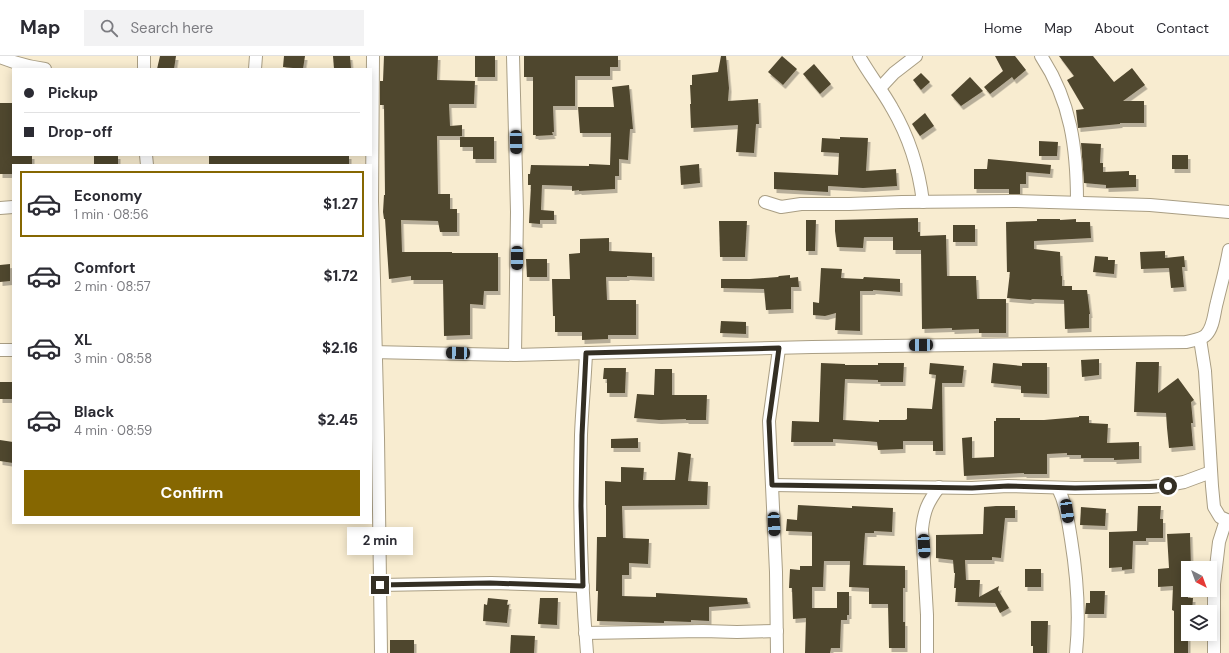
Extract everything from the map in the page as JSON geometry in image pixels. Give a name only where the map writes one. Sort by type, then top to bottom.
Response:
[{"type":"street","points":[[144,56],[144,68]]},
{"type":"street","points":[[255,68],[256,56]]},
{"type":"street","points":[[374,56],[372,87],[373,352],[378,438],[381,653]]},
{"type":"street","points":[[513,56],[518,212],[515,355]]},
{"type":"street","points":[[859,56],[893,110],[918,169],[923,202]]},
{"type":"street","points":[[880,88],[916,56]]},
{"type":"street","points":[[1041,56],[1063,98],[1068,115],[1074,146],[1077,176],[1077,202]]},
{"type":"street","points":[[0,57],[18,64],[40,68]]},
{"type":"street","points":[[765,202],[781,207],[801,204],[1015,201],[1054,203],[1077,202],[1150,205],[1229,212]]},
{"type":"street","points":[[0,208],[12,207]]},
{"type":"street","points":[[373,352],[515,355],[812,347],[1186,342],[1200,339],[1209,331],[1229,250]]},
{"type":"street","points":[[1200,339],[1205,371],[1214,507],[1220,517],[1228,521],[1219,542],[1215,578],[1213,599],[1214,653]]},
{"type":"street","points":[[777,653],[776,572],[769,421],[779,348]]},
{"type":"street","points":[[0,350],[12,350]]},
{"type":"street","points":[[586,353],[582,435],[581,506],[583,586],[587,653]]},
{"type":"street","points":[[772,485],[972,488],[1008,486],[1058,488],[1168,486],[1211,472]]},
{"type":"street","points":[[926,653],[927,615],[922,529],[924,516],[929,501],[939,487]]},
{"type":"street","points":[[1058,488],[1064,500],[1067,511],[1076,573],[1078,616],[1076,653]]},
{"type":"street","points":[[380,585],[490,583],[583,586]]},
{"type":"street","points":[[585,633],[777,631]]},
{"type":"building","points":[[160,56],[176,56],[174,68],[157,68]]},
{"type":"building","points":[[284,56],[305,56],[303,68],[283,67]]},
{"type":"building","points":[[333,56],[350,56],[351,68],[334,68]]},
{"type":"building","points":[[384,56],[438,56],[437,80],[475,81],[474,104],[449,104],[450,126],[462,125],[462,136],[437,136],[438,194],[450,194],[450,209],[457,209],[457,232],[440,232],[438,221],[401,220],[402,252],[498,253],[498,291],[484,291],[483,305],[470,304],[470,335],[444,336],[443,280],[411,280],[411,276],[389,279],[385,219],[383,212],[385,195],[384,105],[380,105],[380,81],[383,81]]},
{"type":"building","points":[[475,56],[495,56],[495,77],[475,77]]},
{"type":"building","points":[[524,56],[618,56],[618,67],[610,67],[610,76],[575,76],[575,106],[553,106],[553,135],[536,136],[533,135],[533,77],[524,77]]},
{"type":"building","points":[[721,56],[726,56],[729,88],[728,101],[758,99],[759,124],[756,124],[754,153],[736,152],[738,125],[691,128],[690,85],[692,85],[692,75],[718,72]]},
{"type":"building","points":[[782,56],[797,69],[783,85],[768,72]]},
{"type":"building","points":[[995,56],[1015,56],[1026,70],[1014,80],[1012,77],[990,94],[984,87],[1003,71]]},
{"type":"building","points":[[1059,56],[1093,56],[1114,82],[1132,68],[1145,85],[1123,101],[1144,101],[1144,123],[1120,123],[1078,128],[1076,110],[1084,109],[1067,80],[1074,76]]},
{"type":"building","points":[[814,64],[831,84],[820,94],[803,74]]},
{"type":"building","points":[[921,73],[930,82],[921,90],[913,80]]},
{"type":"building","points":[[970,77],[983,91],[961,106],[951,95]]},
{"type":"building","points":[[629,85],[633,129],[630,129],[628,160],[619,159],[619,176],[615,176],[615,189],[572,191],[572,186],[542,185],[541,210],[554,211],[554,220],[540,220],[540,224],[529,223],[531,185],[528,185],[528,174],[530,174],[531,165],[610,165],[611,133],[580,133],[578,107],[614,107],[612,87]]},
{"type":"building","points":[[0,103],[12,103],[12,156],[32,156],[32,164],[12,164],[12,174],[0,174]]},
{"type":"building","points":[[925,113],[934,126],[920,136],[912,124]]},
{"type":"building","points":[[460,137],[494,137],[494,159],[473,159],[473,147],[460,147]]},
{"type":"building","points":[[840,137],[868,138],[866,171],[896,169],[897,186],[863,188],[828,186],[828,192],[774,189],[774,172],[838,175],[839,153],[821,152],[822,138],[840,139]]},
{"type":"building","points":[[1039,141],[1058,142],[1057,156],[1039,156]]},
{"type":"building","points":[[1081,143],[1101,144],[1100,163],[1103,163],[1103,172],[1129,171],[1129,175],[1136,175],[1136,187],[1106,188],[1106,185],[1084,183]]},
{"type":"building","points":[[1172,155],[1188,155],[1188,169],[1172,169]]},
{"type":"building","points":[[94,156],[118,156],[118,164],[94,164]]},
{"type":"building","points":[[209,156],[349,156],[349,164],[209,164]]},
{"type":"building","points":[[988,159],[1051,165],[1050,174],[1026,172],[1026,184],[1020,184],[1020,194],[1009,194],[1009,189],[974,189],[974,169],[987,169]]},
{"type":"building","points":[[699,164],[700,183],[681,185],[680,166]]},
{"type":"building","points":[[918,218],[918,232],[920,232],[920,236],[946,235],[947,276],[976,276],[977,299],[1006,299],[1006,333],[979,333],[979,329],[922,329],[921,250],[893,250],[893,237],[864,237],[863,248],[837,247],[835,220]]},
{"type":"building","points":[[1037,219],[1076,219],[1076,222],[1090,222],[1091,238],[1034,241],[1034,249],[1060,252],[1062,286],[1072,286],[1072,290],[1087,290],[1090,314],[1089,328],[1065,329],[1064,300],[1007,298],[1010,272],[1007,272],[1006,222],[1037,221]]},
{"type":"building","points":[[806,220],[816,220],[815,251],[806,251]]},
{"type":"building","points":[[719,221],[747,221],[745,257],[720,257]]},
{"type":"building","points":[[953,225],[975,225],[975,242],[953,242]]},
{"type":"building","points":[[609,238],[609,251],[652,253],[652,277],[606,277],[607,300],[636,300],[636,335],[608,335],[608,339],[582,340],[582,332],[555,332],[552,279],[570,279],[569,254],[580,253],[580,239]]},
{"type":"building","points":[[1165,251],[1165,258],[1184,256],[1185,267],[1182,267],[1184,287],[1171,288],[1169,268],[1141,269],[1140,252]]},
{"type":"building","points":[[1095,256],[1108,257],[1108,260],[1115,260],[1114,274],[1093,272]]},
{"type":"building","points":[[526,259],[547,259],[547,277],[527,277]]},
{"type":"building","points":[[10,264],[10,281],[0,282],[0,265]]},
{"type":"building","points":[[821,268],[842,269],[841,278],[863,279],[864,277],[900,279],[900,292],[873,290],[860,291],[860,331],[835,330],[836,313],[825,316],[813,315],[813,302],[819,303]]},
{"type":"building","points":[[790,275],[790,278],[798,277],[799,287],[791,287],[791,309],[766,310],[764,289],[721,288],[721,279],[750,279]]},
{"type":"building","points":[[721,321],[746,322],[746,334],[720,333]]},
{"type":"building","points":[[1099,359],[1099,375],[1082,377],[1081,360]]},
{"type":"building","points":[[1136,362],[1159,362],[1158,393],[1178,378],[1194,400],[1191,402],[1193,446],[1169,448],[1166,413],[1134,412]]},
{"type":"building","points":[[821,363],[878,365],[878,363],[904,363],[903,382],[878,382],[878,380],[845,379],[843,420],[879,422],[879,420],[907,419],[907,408],[932,409],[936,375],[929,374],[930,363],[964,366],[962,383],[942,383],[943,451],[933,451],[933,441],[903,441],[903,449],[878,450],[877,442],[833,439],[833,442],[791,442],[792,421],[819,422]]},
{"type":"building","points":[[993,363],[1022,366],[1022,363],[1047,363],[1047,394],[1021,393],[1021,386],[991,383]]},
{"type":"building","points":[[604,368],[626,368],[625,393],[607,393],[607,379],[603,379]]},
{"type":"building","points":[[655,369],[672,369],[672,395],[707,395],[706,420],[659,420],[634,418],[637,394],[654,395]]},
{"type":"building","points":[[0,382],[12,382],[12,399],[0,399]]},
{"type":"building","points":[[1089,416],[1089,423],[1108,424],[1107,443],[1139,442],[1139,459],[1114,460],[1114,458],[1081,458],[1081,455],[1067,455],[1067,453],[1047,454],[1047,474],[1024,473],[964,476],[962,438],[972,437],[972,458],[994,457],[994,421],[996,421],[996,418],[1044,420]]},
{"type":"building","points":[[638,438],[638,448],[611,448],[611,439]]},
{"type":"building","points":[[0,440],[12,442],[12,463],[0,461]]},
{"type":"building","points":[[678,452],[691,454],[688,481],[708,482],[707,505],[622,506],[623,538],[649,539],[648,564],[629,563],[629,575],[622,575],[622,596],[656,597],[656,593],[747,598],[748,604],[709,607],[709,621],[664,621],[664,623],[597,621],[597,537],[606,537],[605,481],[621,482],[621,467],[644,468],[643,480],[675,480]]},
{"type":"building","points":[[798,505],[852,508],[852,506],[893,508],[892,532],[874,531],[874,533],[865,533],[863,565],[905,566],[905,588],[903,588],[903,622],[905,622],[905,648],[889,648],[888,604],[869,604],[869,588],[849,587],[850,561],[824,561],[823,587],[812,587],[812,608],[837,608],[837,592],[849,592],[849,615],[847,615],[847,620],[841,620],[840,648],[831,648],[830,653],[805,653],[806,618],[793,619],[792,588],[789,588],[790,569],[800,570],[800,566],[812,566],[812,532],[786,531],[787,519],[797,520]]},
{"type":"building","points":[[1015,506],[1015,518],[1005,518],[1001,558],[992,557],[992,560],[965,560],[966,580],[980,580],[979,597],[999,586],[998,590],[1009,608],[1000,613],[995,603],[955,602],[956,588],[954,588],[955,573],[953,560],[936,558],[936,535],[983,534],[984,507]]},
{"type":"building","points":[[1138,506],[1161,506],[1160,519],[1163,519],[1163,538],[1146,538],[1146,541],[1133,541],[1132,569],[1122,570],[1122,567],[1109,568],[1109,532],[1137,531]]},
{"type":"building","points":[[1081,507],[1106,509],[1105,526],[1080,525]]},
{"type":"building","points":[[1190,533],[1191,561],[1181,561],[1181,597],[1193,598],[1192,605],[1181,605],[1181,641],[1188,641],[1188,653],[1174,653],[1174,611],[1172,610],[1173,586],[1158,587],[1158,569],[1169,568],[1167,534]]},
{"type":"building","points":[[1025,569],[1041,569],[1041,587],[1025,587]]},
{"type":"building","points":[[1090,591],[1105,591],[1104,614],[1085,614],[1086,603],[1090,603]]},
{"type":"building","points":[[488,598],[508,600],[507,605],[509,605],[507,623],[483,621],[484,604],[487,605]]},
{"type":"building","points":[[540,598],[558,598],[557,625],[538,624]]},
{"type":"building","points":[[1031,621],[1048,621],[1047,653],[1033,653],[1033,646],[1031,646]]},
{"type":"building","points":[[511,635],[535,636],[534,653],[510,653]]},
{"type":"building","points":[[390,640],[414,640],[414,653],[390,653]]},
{"type":"route","points":[[380,585],[490,583],[583,586],[581,506],[582,435],[586,353],[779,348],[769,421],[772,485],[972,488],[1008,486],[1075,488],[1168,486]]}]
